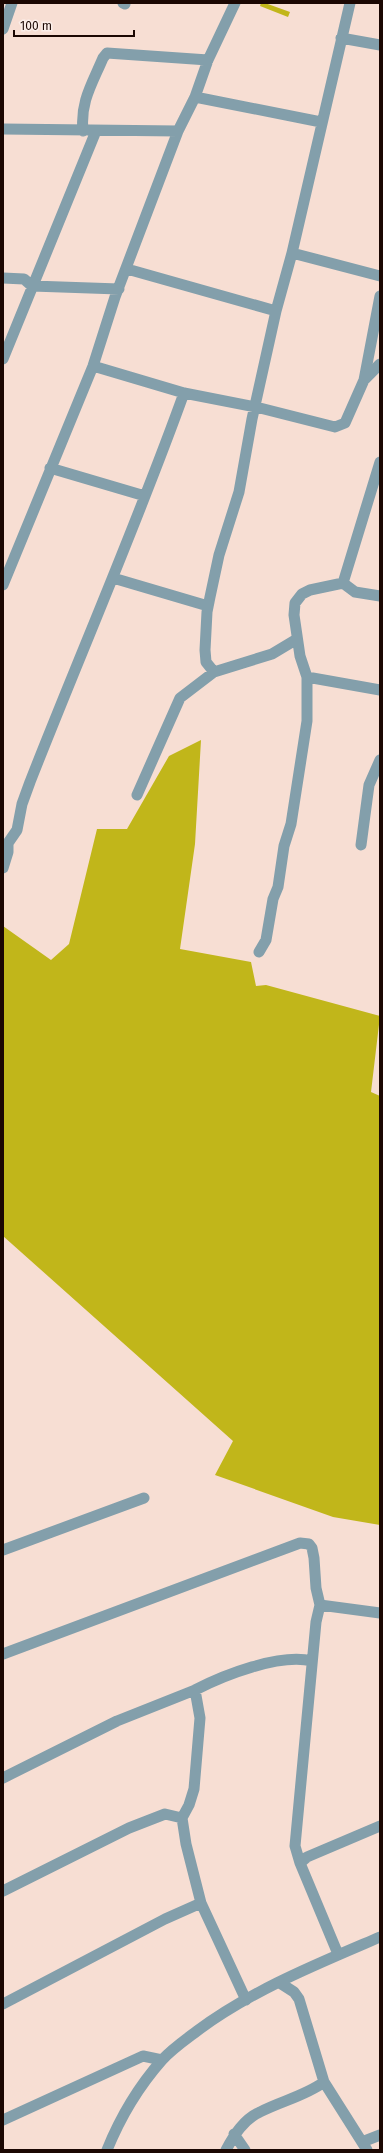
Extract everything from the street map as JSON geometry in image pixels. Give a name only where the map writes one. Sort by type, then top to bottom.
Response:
[{"type":"street","points":[[3,29],[12,3]]},
{"type":"street","points":[[3,585],[93,366],[119,289],[178,131],[195,97],[208,60],[235,3]]},
{"type":"street","points":[[214,672],[206,662],[205,650],[208,606],[219,555],[239,492],[276,311],[292,253],[321,122],[350,3]]},
{"type":"street","points":[[341,38],[380,46]]},
{"type":"street","points":[[83,131],[81,115],[84,101],[103,58],[107,53],[208,60]]},
{"type":"street","points":[[195,97],[321,122]]},
{"type":"street","points":[[3,129],[178,131]]},
{"type":"street","points":[[3,359],[96,130]]},
{"type":"street","points":[[292,253],[380,276]]},
{"type":"street","points":[[127,269],[276,311]]},
{"type":"street","points":[[3,278],[24,279],[32,286],[119,289]]},
{"type":"street","points":[[93,366],[184,393],[256,407],[335,428],[345,423],[364,380],[380,296]]},
{"type":"street","points":[[364,380],[380,364]]},
{"type":"street","points":[[3,868],[8,852],[8,843],[17,830],[22,804],[30,782],[94,620],[113,578],[184,393]]},
{"type":"street","points":[[343,583],[380,462]]},
{"type":"street","points":[[50,468],[145,496]]},
{"type":"street","points":[[113,578],[208,606]]},
{"type":"street","points":[[259,952],[266,940],[297,793],[307,721],[307,677],[300,656],[294,615],[295,603],[302,594],[310,590],[343,583],[355,592],[380,596]]},
{"type":"street","points":[[137,795],[180,698],[214,672],[272,654],[298,639]]},
{"type":"street","points":[[307,677],[380,690]]},
{"type":"street","points":[[361,845],[369,785],[380,760]]},
{"type":"street","points":[[3,1550],[144,1498]]},
{"type":"street","points":[[3,1654],[300,1543],[309,1544],[312,1548],[316,1588],[320,1605],[312,1661],[300,1813],[295,1846],[300,1863],[338,1954]]},
{"type":"street","points":[[320,1605],[380,1613]]},
{"type":"street","points":[[3,1778],[116,1721],[195,1690],[206,1684],[279,1660],[300,1658],[312,1661]]},
{"type":"street","points":[[195,1690],[200,1718],[194,1789],[189,1805],[182,1818],[186,1844],[201,1903],[246,2000]]},
{"type":"street","points":[[3,1891],[129,1828],[165,1814],[182,1818]]},
{"type":"street","points":[[300,1863],[307,1857],[380,1826]]},
{"type":"street","points":[[3,2004],[165,1919],[201,1903]]},
{"type":"street","points":[[107,2150],[130,2102],[162,2060],[179,2044],[211,2021],[246,2000],[338,1954],[380,1938]]},
{"type":"street","points":[[280,1983],[294,1992],[299,1999],[324,2082],[365,2146],[380,2135]]},
{"type":"street","points":[[3,2120],[143,2056],[162,2060]]},
{"type":"street","points":[[226,2150],[234,2134],[259,2112],[279,2105],[324,2082]]},
{"type":"street","points":[[234,2134],[245,2150]]},
{"type":"shaded area","points":[[261,3],[290,12],[288,17],[260,6]]},
{"type":"shaded area","points":[[201,740],[195,844],[180,949],[251,962],[256,986],[266,985],[380,1016],[371,1092],[380,1096],[380,1525],[333,1517],[215,1475],[233,1441],[3,1236],[3,926],[51,960],[69,944],[97,829],[127,829],[169,756]]}]
